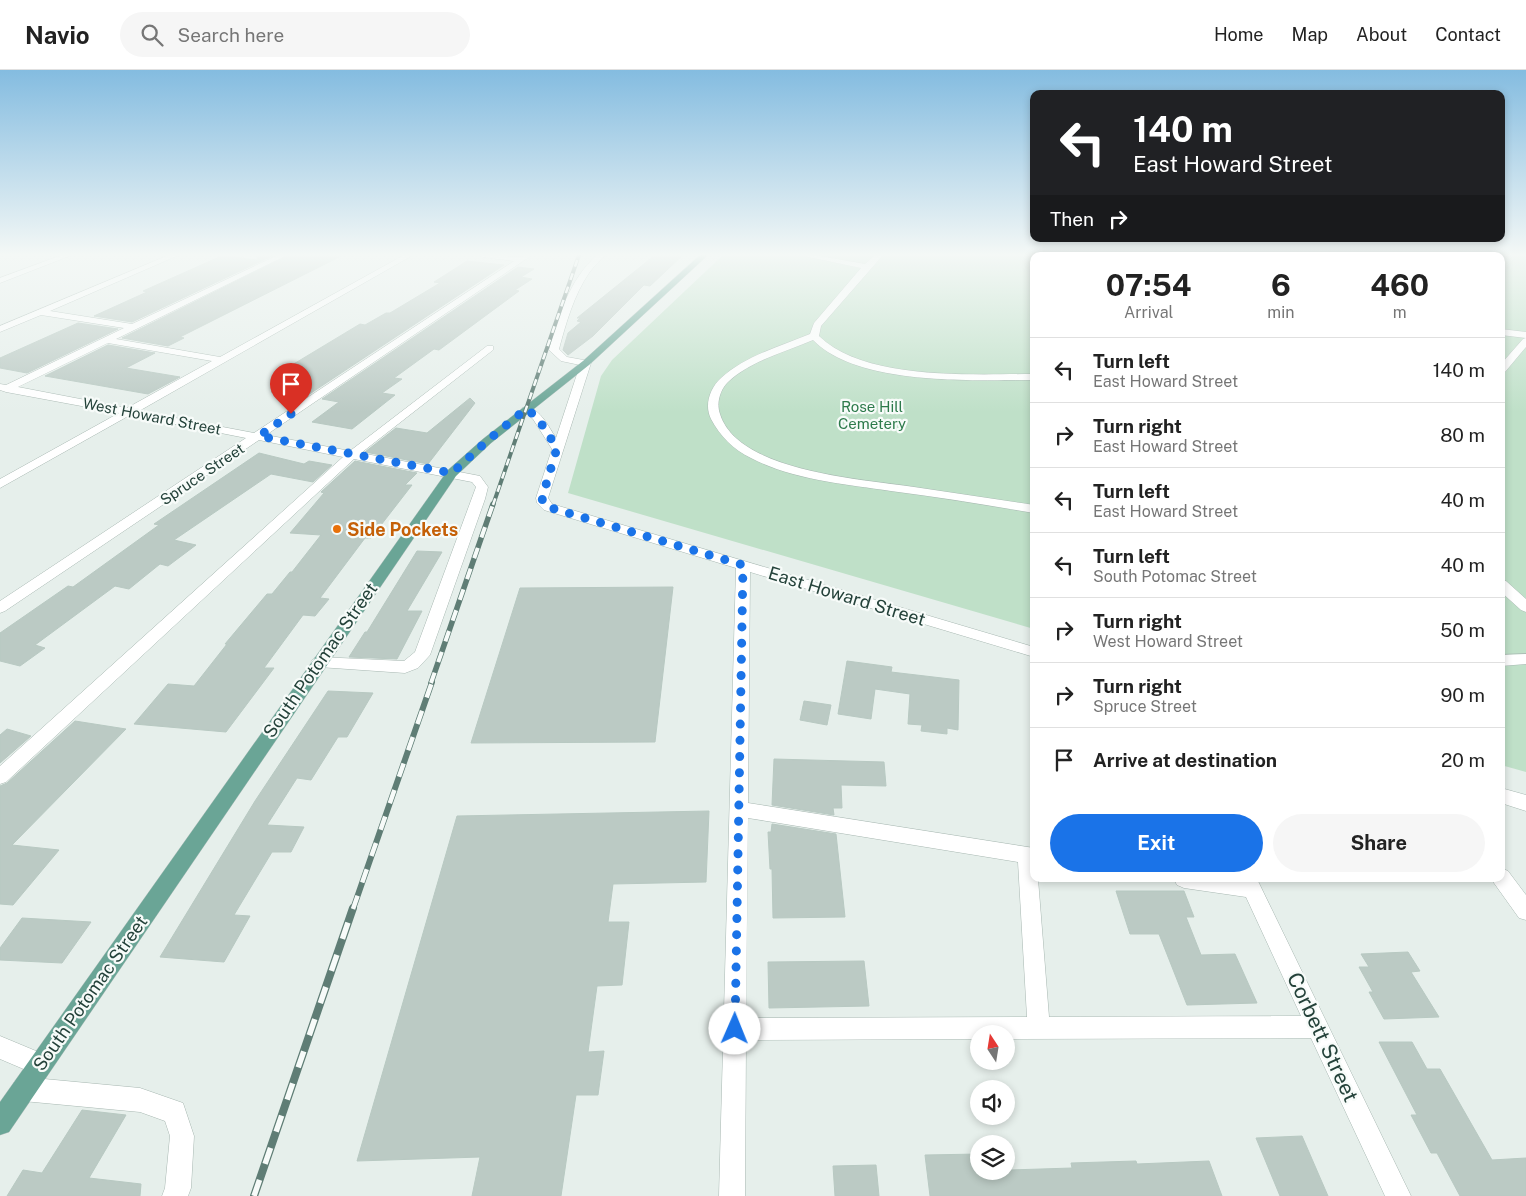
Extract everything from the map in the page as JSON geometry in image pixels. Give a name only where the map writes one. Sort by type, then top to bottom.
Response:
[{"type":"main road","name":"South Potomac Street","points":[[0,1123],[452,473],[487,441],[586,363],[647,308]]},
{"type":"street","points":[[0,329],[51,308]]},
{"type":"street","points":[[3,389],[173,308]]},
{"type":"street","points":[[0,484],[315,308]]},
{"type":"street","name":"Spruce Street","points":[[0,608],[449,308]]},
{"type":"street","points":[[569,308],[554,350],[564,359],[586,363]]},
{"type":"street","points":[[830,308],[817,325],[814,336],[726,378],[716,391],[712,409],[719,425],[733,442],[772,463],[808,473],[853,482],[1030,508]]},
{"type":"street","points":[[40,312],[132,327]]},
{"type":"street","points":[[1505,332],[1526,335]]},
{"type":"street","points":[[814,336],[821,343],[852,360],[901,372],[959,377],[1030,377]]},
{"type":"street","points":[[104,340],[221,360]]},
{"type":"street","points":[[1505,365],[1526,341]]},
{"type":"street","points":[[0,777],[352,454],[490,348]]},
{"type":"street","name":"East Howard Street","points":[[586,363],[542,498],[543,503],[548,507],[1030,651]]},
{"type":"street","name":"West Howard Street","points":[[3,389],[129,411],[476,479],[482,487],[422,655],[412,664],[405,667],[319,662]]},
{"type":"street","points":[[526,409],[537,417],[557,448]]},
{"type":"street","points":[[732,1196],[743,565]]},
{"type":"street","points":[[1505,588],[1526,607]]},
{"type":"street","points":[[1505,661],[1526,659]]},
{"type":"street","points":[[1505,796],[1526,803]]},
{"type":"street","points":[[739,809],[1030,856]]},
{"type":"street","points":[[1031,882],[1039,1028]]},
{"type":"street","points":[[1224,882],[1250,884]]},
{"type":"street","points":[[1505,882],[1526,911]]},
{"type":"street","name":"Corbett Street","points":[[1250,884],[1398,1196]]},
{"type":"street","points":[[735,1029],[1318,1027]]},
{"type":"street","points":[[0,1046],[40,1064]]},
{"type":"street","points":[[23,1089],[140,1100],[174,1112],[182,1136],[178,1188],[175,1196]]},
{"type":"green space","name":"Rose Hill Cemetery","points":[[667,308],[1030,308],[1030,628],[568,493],[601,376],[612,360]]},
{"type":"green space","name":"Rose Hill Cemetery","points":[[1505,308],[1526,308],[1526,772],[1505,766]]},
{"type":"building","points":[[113,308],[163,308],[132,322],[94,316]]},
{"type":"building","points":[[183,308],[239,308],[180,337],[184,338],[168,346],[122,338]]},
{"type":"building","points":[[399,308],[440,308],[305,397],[271,392],[303,370],[299,370],[303,367],[292,365],[360,324],[365,325],[386,313],[390,313]]},
{"type":"building","points":[[458,308],[497,308],[439,350],[434,349],[394,378],[402,379],[382,393],[395,395],[352,429],[312,422],[339,402],[322,399]]},
{"type":"building","points":[[590,308],[621,308],[593,336],[568,355],[563,350],[568,333],[581,322],[577,321],[580,318],[577,318]]},
{"type":"building","points":[[78,323],[118,329],[27,373],[0,368],[0,358]]},
{"type":"building","points":[[108,345],[155,353],[126,368],[180,377],[148,394],[45,376]]},
{"type":"building","points":[[470,398],[475,403],[428,464],[365,452],[396,428],[427,433]]},
{"type":"building","points":[[259,453],[304,464],[309,461],[332,465],[313,482],[271,474],[174,540],[196,545],[168,566],[160,564],[129,589],[115,586],[35,645],[45,648],[20,666],[0,661],[0,633],[68,586],[73,587],[159,525],[154,524]]},
{"type":"building","points":[[355,461],[417,473],[405,485],[412,485],[371,538],[365,538],[320,598],[329,599],[315,616],[303,615],[264,668],[274,668],[226,732],[134,724],[168,684],[194,686],[227,644],[225,644],[267,594],[272,594],[292,572],[321,535],[290,533],[324,493],[321,492]]},
{"type":"building","points":[[417,551],[442,552],[407,611],[422,611],[397,659],[349,657],[365,632],[367,632]]},
{"type":"building","points":[[673,587],[655,742],[471,743],[520,588]]},
{"type":"building","points":[[847,661],[892,667],[891,672],[959,680],[958,730],[947,728],[947,734],[921,731],[922,725],[908,724],[910,694],[875,689],[871,719],[838,714]]},
{"type":"building","points":[[328,691],[373,693],[347,737],[338,737],[311,780],[297,778],[267,825],[304,827],[291,852],[272,852],[234,915],[250,916],[224,962],[160,957],[255,801]]},
{"type":"building","points":[[804,701],[831,705],[827,725],[800,720]]},
{"type":"building","points":[[75,721],[126,729],[12,845],[59,850],[13,905],[0,904],[0,786],[7,783]]},
{"type":"building","points":[[7,729],[31,736],[0,763],[0,735]]},
{"type":"building","points":[[774,759],[884,762],[886,786],[841,785],[842,808],[833,808],[834,815],[772,805]]},
{"type":"building","points":[[709,811],[706,882],[613,884],[608,922],[629,922],[622,985],[597,986],[588,1052],[604,1051],[598,1095],[576,1095],[561,1196],[472,1196],[480,1157],[357,1161],[457,816]]},
{"type":"building","points":[[772,824],[836,834],[845,917],[773,918],[772,869],[770,869],[768,832],[771,832]]},
{"type":"building","points":[[1116,891],[1184,891],[1194,917],[1186,917],[1201,955],[1235,954],[1257,1003],[1187,1005],[1159,934],[1130,934]]},
{"type":"building","points":[[22,918],[91,922],[62,963],[0,960],[0,948]]},
{"type":"building","points":[[1408,952],[1420,971],[1411,972],[1439,1017],[1384,1019],[1369,992],[1373,992],[1359,967],[1369,967],[1361,954]]},
{"type":"building","points":[[864,961],[869,1006],[769,1008],[768,962]]},
{"type":"building","points":[[1379,1042],[1412,1042],[1427,1069],[1440,1069],[1492,1160],[1526,1158],[1526,1196],[1460,1196],[1437,1153],[1431,1153],[1411,1115],[1417,1115]]},
{"type":"building","points":[[82,1110],[126,1115],[89,1178],[141,1184],[140,1196],[7,1196],[23,1170],[42,1173]]},
{"type":"building","points":[[1302,1136],[1328,1196],[1280,1196],[1256,1138]]},
{"type":"building","points":[[970,1154],[970,1180],[1015,1180],[1015,1170],[1072,1168],[1071,1163],[1136,1161],[1137,1164],[1209,1161],[1222,1196],[930,1196],[925,1155]]},
{"type":"building","points":[[876,1165],[879,1196],[835,1196],[833,1166]]},
{"type":"railway","points":[[493,505],[561,308]]},
{"type":"railway","points":[[431,683],[493,504]]},
{"type":"railway","points":[[353,909],[432,682]]},
{"type":"railway","points":[[254,1196],[353,908]]},
{"type":"place","name":"Side Pockets","points":[[337,529]]},
{"type":"route","points":[[291,414],[259,436],[452,473],[526,409],[537,417],[557,448],[542,498],[543,503],[548,507],[743,565],[735,1029]]}]
